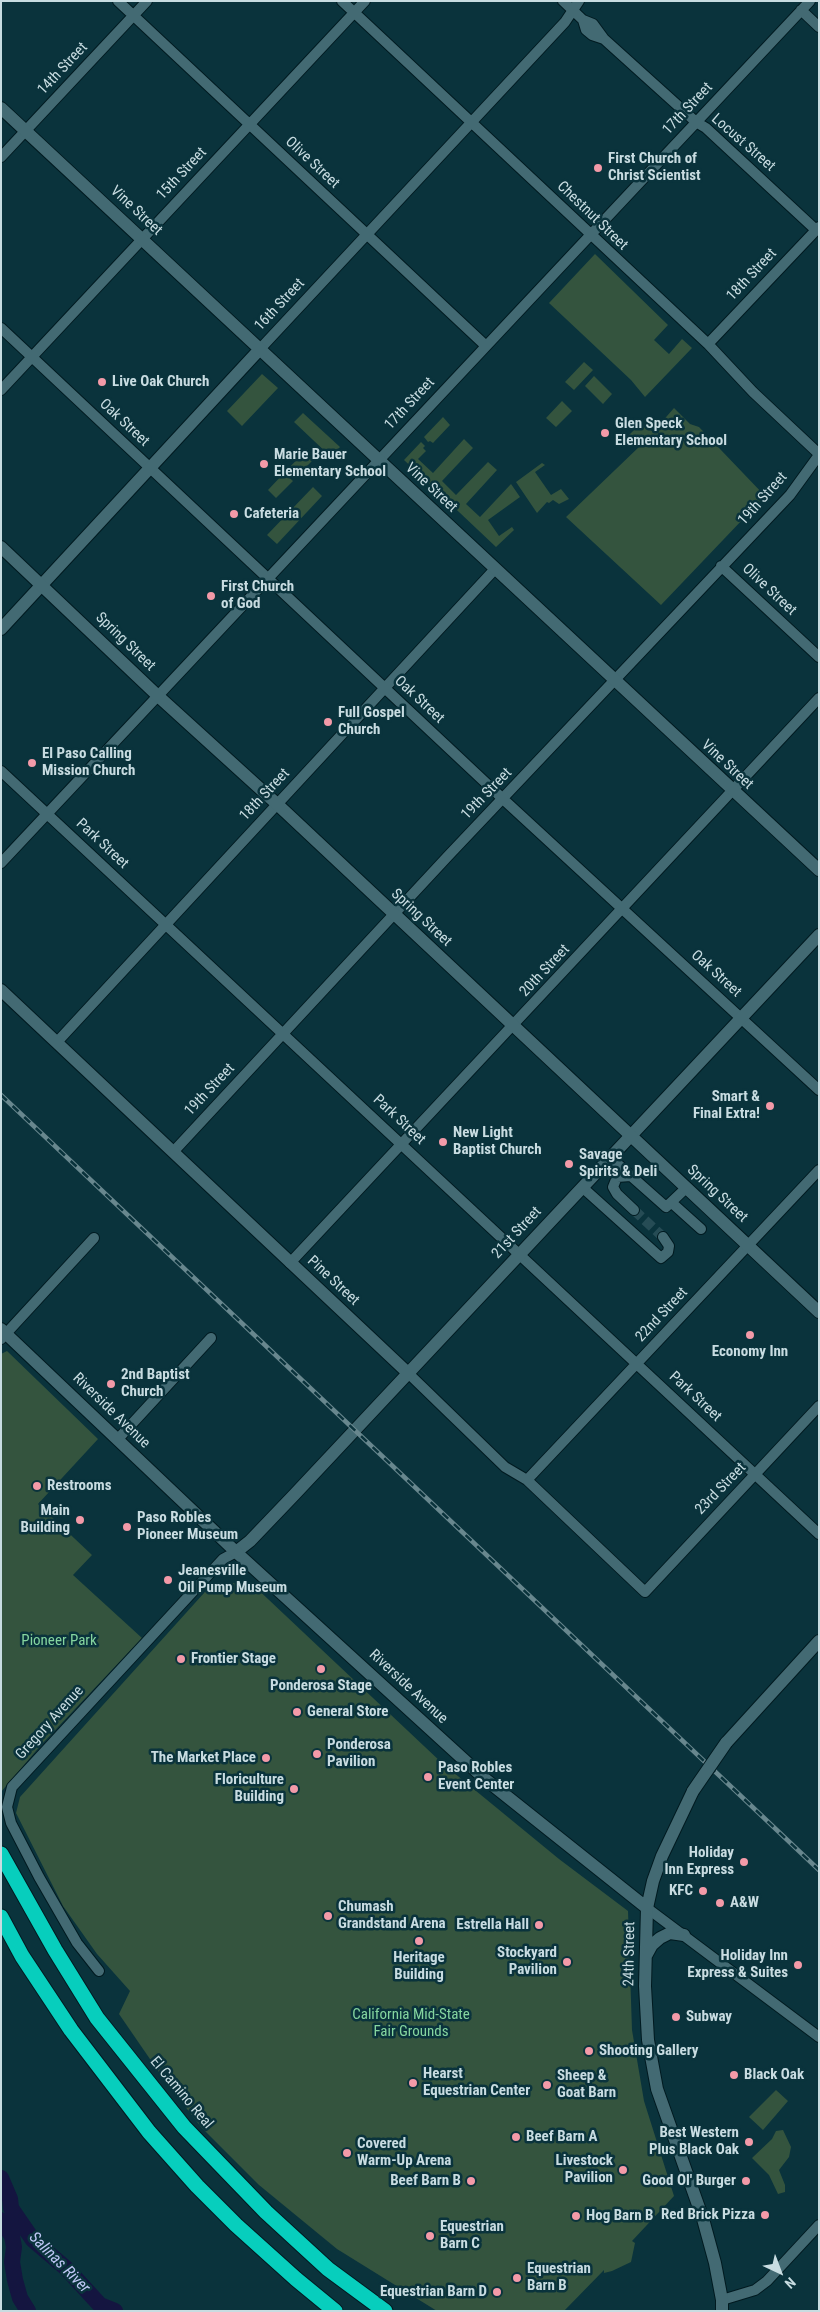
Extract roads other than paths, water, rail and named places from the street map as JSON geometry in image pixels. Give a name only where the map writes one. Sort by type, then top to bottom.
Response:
[{"type":"highway","name":"El Camino Real","points":[[1,1854],[60,1959],[97,2018],[184,2127],[228,2174],[328,2269],[385,2311]]},
{"type":"highway","points":[[1,1917],[22,1956],[71,2030],[148,2132],[204,2193],[328,2311]]},
{"type":"highway","points":[[328,2269],[397,2311]]},
{"type":"highway","points":[[296,2279],[335,2311]]},
{"type":"street","name":"Olive Street","points":[[118,1],[486,346]]},
{"type":"street","name":"14th Street","points":[[1,157],[147,1]]},
{"type":"street","name":"Chestnut Street","points":[[342,1],[708,344],[753,392],[819,455]]},
{"type":"street","name":"15th Street","points":[[1,390],[365,1]]},
{"type":"street","name":"Locust Street","points":[[563,1],[582,20],[586,30],[592,35],[604,39],[817,228]]},
{"type":"street","name":"16th Street","points":[[1,629],[565,22],[579,1]]},
{"type":"street","name":"17th Street","points":[[1,863],[810,1]]},
{"type":"street","points":[[801,10],[819,27]]},
{"type":"street","name":"Vine Street","points":[[1,108],[819,870]]},
{"type":"street","name":"18th Street","points":[[708,344],[817,228]]},
{"type":"street","name":"Oak Street","points":[[1,328],[503,799],[819,1090]]},
{"type":"street","name":"19th Street","points":[[174,1151],[721,566],[790,495],[819,455]]},
{"type":"street","name":"Spring Street","points":[[1,547],[158,696],[277,804],[819,1312]]},
{"type":"street","name":"Olive Street","points":[[721,566],[819,657]]},
{"type":"street","name":"18th Street","points":[[58,1041],[495,569]]},
{"type":"street","name":"20th Street","points":[[290,1263],[819,698]]},
{"type":"street","name":"Park Street","points":[[1,770],[819,1534]]},
{"type":"street","name":"21st Street","points":[[236,1552],[250,1541],[282,1508],[819,935]]},
{"type":"street","name":"Pine Street","points":[[1,990],[58,1041],[505,1467],[527,1480],[645,1592]]},
{"type":"street","points":[[610,1157],[663,1206],[666,1207],[672,1203],[686,1188]]},
{"type":"street","name":"22nd Street","points":[[527,1480],[819,1170]]},
{"type":"street","points":[[632,1176],[617,1177],[613,1186],[617,1194],[634,1210]]},
{"type":"street","points":[[582,1187],[661,1258],[668,1252],[668,1246],[663,1237]]},
{"type":"street","points":[[672,1203],[701,1229]]},
{"type":"street","points":[[3,1334],[94,1238]]},
{"type":"street","name":"Riverside Avenue","points":[[3,1334],[118,1439],[236,1552],[485,1779],[648,1908],[819,2037]]},
{"type":"street","points":[[118,1439],[211,1338]]},
{"type":"street","name":"23rd Street","points":[[645,1592],[819,1406]]},
{"type":"street","name":"Gregory Avenue","points":[[99,1971],[77,1943],[11,1823],[7,1807],[12,1787],[223,1559],[236,1552]]},
{"type":"street","name":"24th Street","points":[[722,2305],[703,2219],[656,2089],[648,2040],[645,1958],[648,1908],[653,1882],[662,1856],[693,1791],[726,1743],[819,1641]]},
{"type":"street","points":[[645,1958],[652,1946],[660,1938],[670,1933],[684,1935]]},
{"type":"street","points":[[722,2305],[756,2290],[767,2281],[819,2225]]},
{"type":"waterway","name":"Salinas River","points":[[1,2178],[10,2199],[11,2208],[33,2240],[67,2269],[100,2305],[115,2311]]},
{"type":"waterway","name":"Salinas River","points":[[1,2220],[12,2236],[14,2247],[12,2262],[15,2280],[20,2298],[28,2311]]},
{"type":"tunnel","points":[[634,1210],[663,1237]]},
{"type":"railway","points":[[1,1095],[819,1870]]},
{"type":"place","name":"First Church of Christ Scientist","points":[[598,168]]},
{"type":"place","name":"Live Oak Church","points":[[102,382]]},
{"type":"place","name":"Glen Speck Elementary School","points":[[605,433]]},
{"type":"place","name":"Marie Bauer Elementary School","points":[[264,464]]},
{"type":"place","name":"Cafeteria","points":[[234,514]]},
{"type":"place","name":"First Church of God","points":[[211,596]]},
{"type":"place","name":"Full Gospel Church","points":[[328,722]]},
{"type":"place","name":"El Paso Calling Mission Church","points":[[32,763]]},
{"type":"place","name":"Smart & Final Extra!","points":[[770,1106]]},
{"type":"place","name":"New Light Baptist Church","points":[[443,1142]]},
{"type":"place","name":"Savage Spirits & Deli","points":[[569,1164]]},
{"type":"place","name":"Economy Inn","points":[[750,1335]]},
{"type":"place","name":"2nd Baptist Church","points":[[111,1384]]},
{"type":"place","name":"Restrooms","points":[[37,1486]]},
{"type":"place","name":"Main Building","points":[[80,1520]]},
{"type":"place","name":"Paso Robles Pioneer Museum","points":[[127,1527]]},
{"type":"place","name":"Jeanesville Oil Pump Museum","points":[[168,1580]]},
{"type":"place","name":"Frontier Stage","points":[[181,1659]]},
{"type":"place","name":"Ponderosa Stage","points":[[321,1669]]},
{"type":"place","name":"General Store","points":[[297,1712]]},
{"type":"place","name":"Ponderosa Pavilion","points":[[317,1754]]},
{"type":"place","name":"The Market Place","points":[[266,1758]]},
{"type":"place","name":"Paso Robles Event Center","points":[[428,1777]]},
{"type":"place","name":"Floriculture Building","points":[[294,1789]]},
{"type":"place","name":"Holiday Inn Express","points":[[744,1862]]},
{"type":"place","name":"KFC","points":[[703,1891]]},
{"type":"place","name":"A&W","points":[[720,1903]]},
{"type":"place","name":"Chumash Grandstand Arena","points":[[328,1916]]},
{"type":"place","name":"Estrella Hall","points":[[539,1925]]},
{"type":"place","name":"Heritage Building","points":[[419,1941]]},
{"type":"place","name":"Stockyard Pavilion","points":[[567,1962]]},
{"type":"place","name":"Holiday Inn Express & Suites","points":[[798,1965]]},
{"type":"place","name":"Subway","points":[[676,2017]]},
{"type":"place","name":"Shooting Gallery","points":[[589,2051]]},
{"type":"place","name":"Black Oak","points":[[734,2075]]},
{"type":"place","name":"Hearst Equestrian Center","points":[[413,2083]]},
{"type":"place","name":"Sheep & Goat Barn","points":[[547,2085]]},
{"type":"place","name":"Beef Barn A","points":[[516,2137]]},
{"type":"place","name":"Best Western Plus Black Oak","points":[[749,2142]]},
{"type":"place","name":"Covered Warm-Up Arena","points":[[347,2153]]},
{"type":"place","name":"Livestock Pavilion","points":[[623,2170]]},
{"type":"place","name":"Beef Barn B","points":[[471,2181]]},
{"type":"place","name":"Good Ol' Burger","points":[[746,2181]]},
{"type":"place","name":"Red Brick Pizza","points":[[765,2215]]},
{"type":"place","name":"Hog Barn B","points":[[576,2216]]},
{"type":"place","name":"Equestrian Barn C","points":[[430,2236]]},
{"type":"place","name":"Equestrian Barn B","points":[[517,2278]]},
{"type":"place","name":"Equestrian Barn D","points":[[497,2292]]},
{"type":"park label","name":"Pioneer Park","points":[[59,1641]]},
{"type":"park label","name":"California Mid-State Fair Grounds","points":[[411,2024]]}]
